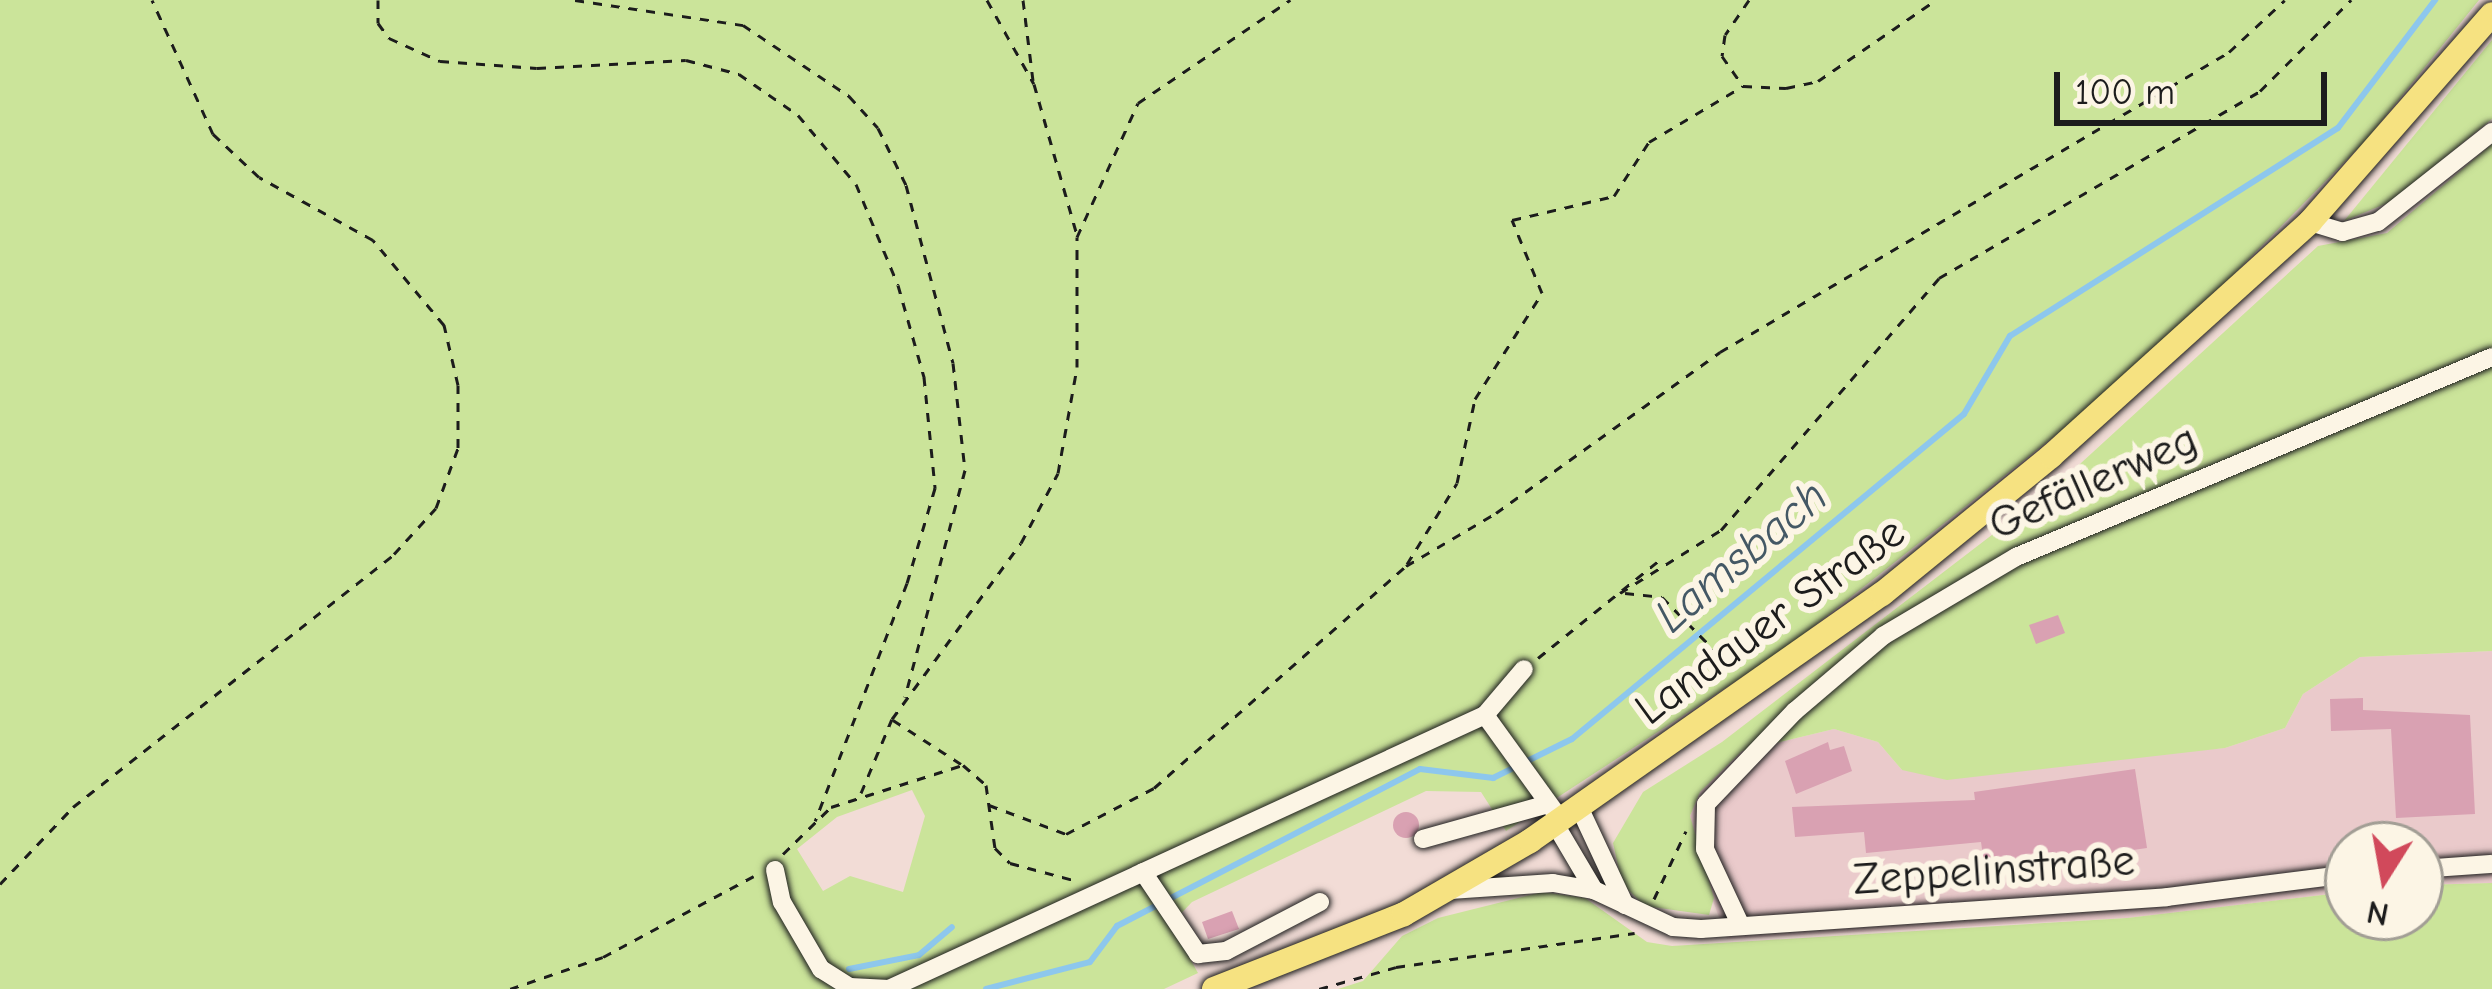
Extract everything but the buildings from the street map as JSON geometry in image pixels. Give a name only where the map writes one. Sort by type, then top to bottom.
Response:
[{"type":"main road","name":"Landauer Straße","points":[[1214,989],[1308,958],[1445,891],[1755,690],[1965,528],[2310,222],[2492,14]]},
{"type":"street","points":[[2310,222],[2342,232],[2378,222],[2492,132]]},
{"type":"street","name":"Gefällerweg","points":[[1701,815],[1719,785],[1809,698],[1939,598],[2110,515],[2492,356]]},
{"type":"street","points":[[775,870],[782,902],[820,969],[865,988],[924,975],[1485,716],[1524,669]]},
{"type":"street","points":[[1485,716],[1625,905]]},
{"type":"street","points":[[1423,839],[1561,814]]},
{"type":"street","points":[[1561,814],[1594,890]]},
{"type":"street","points":[[1701,815],[1706,849],[1741,926]]},
{"type":"street","points":[[2444,867],[2492,864]]},
{"type":"street","points":[[1143,872],[1198,954],[1226,951],[1321,902]]},
{"type":"street","name":"Zeppelinstraße","points":[[1645,918],[1673,927],[1741,926],[2147,899],[2324,877]]},
{"type":"street","points":[[1445,891],[1553,883],[1594,890],[1645,918]]},
{"type":"path","points":[[0,884],[73,807],[379,569],[436,508],[458,448],[458,385],[444,326],[373,240],[259,177],[214,134],[152,0]]},
{"type":"path","points":[[378,0],[378,23],[389,38],[440,61],[537,68],[686,60],[739,74],[798,115],[856,184],[898,285],[924,377],[934,488],[908,583],[815,821],[861,793],[963,765]]},
{"type":"path","points":[[575,0],[743,25],[849,96],[878,128],[906,185],[953,363],[965,470],[904,699]]},
{"type":"path","points":[[987,0],[1034,85]]},
{"type":"path","points":[[861,793],[904,699],[1021,543],[1058,472],[1077,367],[1077,237],[1034,85],[1023,0]]},
{"type":"path","points":[[1077,237],[1138,103],[1290,0]]},
{"type":"path","points":[[1743,86],[1722,56],[1725,35],[1749,0]]},
{"type":"path","points":[[1406,566],[1457,483],[1475,399],[1542,293],[1512,220],[1614,196],[1649,142],[1743,86],[1818,81],[1936,0]]},
{"type":"path","points":[[989,806],[1066,834],[1154,788],[1406,566],[1530,489],[1720,352],[2228,52],[2285,0]]},
{"type":"path","points":[[1620,593],[1721,530],[1939,278],[2260,91],[2350,0]]},
{"type":"path","points":[[1524,669],[1658,561]]},
{"type":"path","points":[[1620,593],[1662,597],[1728,664]]},
{"type":"path","points":[[892,719],[986,785],[995,848],[1010,863],[1108,887]]},
{"type":"path","points":[[1318,989],[1396,967],[1627,936],[1645,918],[1688,827],[1701,815]]},
{"type":"path","points":[[510,989],[603,957],[734,885]]},
{"type":"shaded area","points":[[2492,651],[2492,883],[2444,884],[2444,821],[2324,821],[2324,895],[2127,918],[1727,939],[1698,860],[1690,816],[1700,792],[1742,751],[1834,729],[1878,742],[1902,770],[2225,748],[2285,728],[2303,694],[2360,657]]},
{"type":"green space","points":[[0,0],[2479,0],[2367,139],[2233,275],[2071,423],[1785,649],[1506,831],[1481,792],[1426,791],[1192,902],[1171,924],[1198,973],[1164,989],[0,989]],"holes":[[[912,790],[925,816],[903,892],[850,876],[823,891],[797,849],[837,817]]]},
{"type":"green space","points":[[2492,40],[2492,119],[2390,202],[2344,221]]},
{"type":"green space","points":[[2492,144],[2492,651],[2360,657],[2303,694],[2285,728],[2225,748],[1947,780],[1902,770],[1878,742],[1834,729],[1742,751],[1700,792],[1690,816],[1714,898],[1709,915],[1645,906],[1622,884],[1613,843],[1643,792],[1722,742],[2057,485],[2318,246],[2387,233]]},
{"type":"green space","points":[[2492,883],[2492,989],[1338,989],[1363,981],[1402,936],[1438,918],[1542,892],[1585,898],[1647,942],[1672,946],[2127,918],[2324,895],[2324,941],[2444,941],[2444,884]]},
{"type":"waterway","name":"Lamsbach","points":[[986,989],[1090,962],[1117,926],[1420,769],[1493,778],[1572,739],[1964,414],[2010,336],[2338,128],[2435,0]]},
{"type":"waterway","points":[[849,969],[919,955],[952,927]]}]
